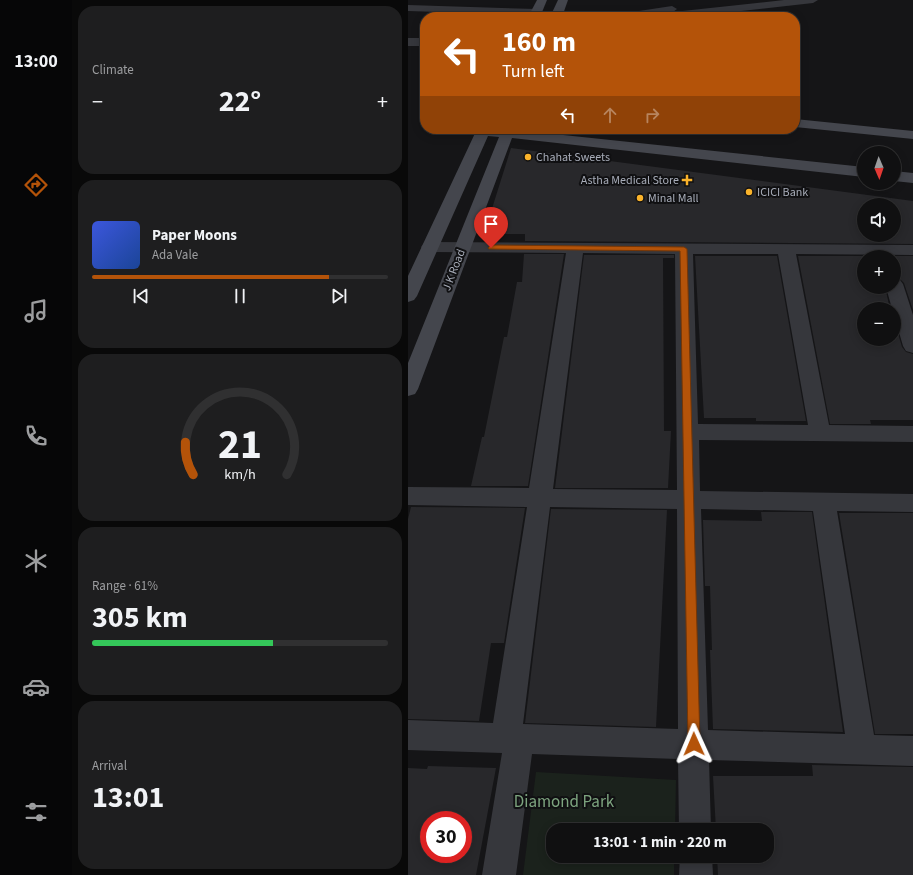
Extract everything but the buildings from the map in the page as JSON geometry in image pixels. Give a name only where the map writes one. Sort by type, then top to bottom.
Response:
[{"type":"main road","points":[[536,12],[542,0]]},
{"type":"main road","points":[[558,12],[563,0]]},
{"type":"main road","points":[[800,124],[913,135]]},
{"type":"main road","points":[[408,296],[482,134]]},
{"type":"main road","name":"J K Road","points":[[408,389],[507,134]]},
{"type":"main road","points":[[526,134],[857,171]]},
{"type":"main road","points":[[901,177],[913,178]]},
{"type":"street","points":[[633,12],[731,0]]},
{"type":"street","points":[[704,12],[813,0]]},
{"type":"street","points":[[408,8],[493,12]]},
{"type":"street","points":[[408,42],[420,42]]},
{"type":"street","points":[[430,247],[786,249],[857,253]]},
{"type":"street","points":[[499,875],[512,738],[540,498],[574,248]]},
{"type":"street","points":[[684,249],[696,823]]},
{"type":"street","points":[[786,249],[820,433]]},
{"type":"street","points":[[901,252],[913,250]]},
{"type":"street","points":[[897,294],[913,346]]},
{"type":"street","points":[[687,432],[913,434]]},
{"type":"street","points":[[408,496],[913,503]]},
{"type":"street","points":[[823,502],[862,750]]},
{"type":"street","points":[[408,735],[913,751]]},
{"type":"street","points":[[696,863],[696,875]]},
{"type":"green space","name":"Diamond Park","points":[[536,772],[676,780],[675,823],[546,823],[546,863],[674,863],[674,875],[523,875]]},
{"type":"place","name":"Chahat Sweets","points":[[528,157]]},
{"type":"place","name":"Astha Medical Store","points":[[687,180]]},
{"type":"place","name":"ICICI Bank","points":[[749,192]]},
{"type":"place","name":"Minal Mall","points":[[640,198]]},
{"type":"route","points":[[491,248],[684,249],[694,744]]}]
